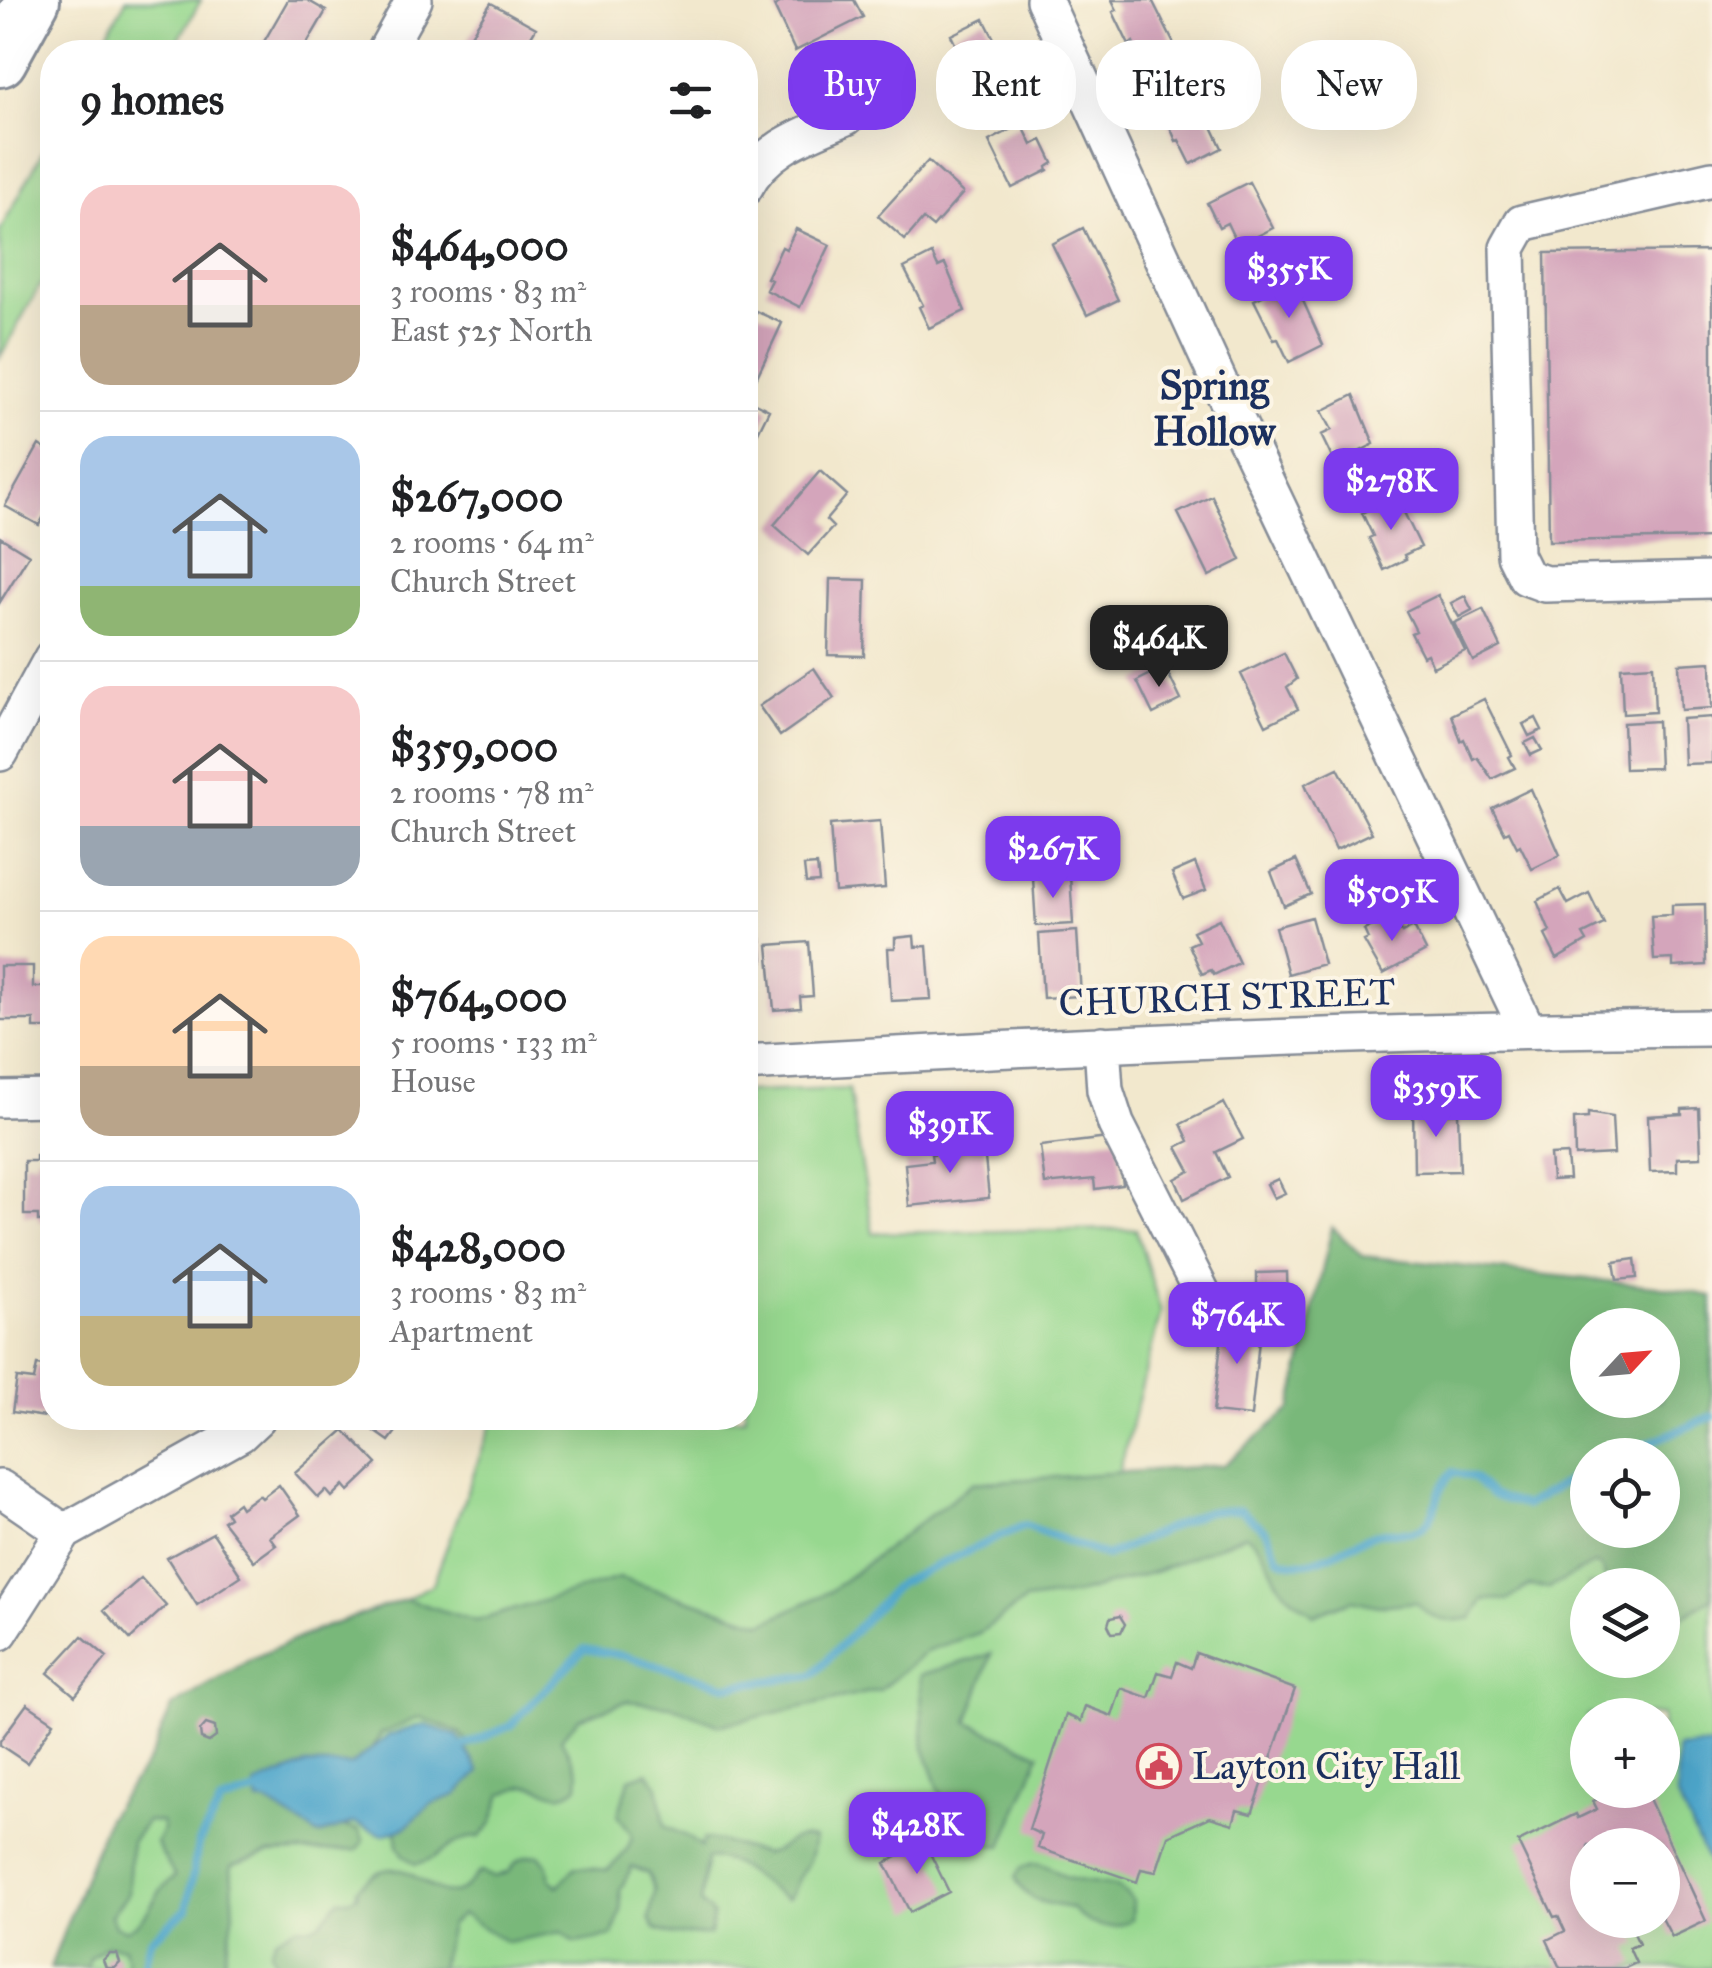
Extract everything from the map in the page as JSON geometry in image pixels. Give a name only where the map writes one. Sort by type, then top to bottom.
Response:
[{"type":"highway","points":[[0,60],[33,0]]},
{"type":"street","points":[[392,40],[414,0]]},
{"type":"street","points":[[1044,0],[1237,421],[1527,1029]]},
{"type":"street","points":[[758,166],[783,146],[818,130]]},
{"type":"street","points":[[1712,179],[1522,223],[1508,248],[1515,555],[1526,577],[1545,584],[1712,580]]},
{"type":"street","points":[[0,753],[40,680]]},
{"type":"street","name":"CHURCH STREET","points":[[758,1061],[1527,1029],[1712,1028]]},
{"type":"street","points":[[1102,1044],[1105,1090],[1116,1124],[1201,1292]]},
{"type":"street","points":[[0,1099],[40,1098]]},
{"type":"street","points":[[0,1632],[64,1532],[244,1430]]},
{"type":"street","points":[[0,1488],[64,1532]]},
{"type":"green space","points":[[126,0],[201,0],[179,40],[104,40]]},
{"type":"green space","points":[[40,156],[40,285],[0,357],[0,231]]},
{"type":"green space","points":[[849,1089],[873,1233],[1136,1229],[1161,1312],[1119,1473],[973,1483],[829,1592],[763,1623],[619,1578],[478,1622],[603,1667],[1570,1405],[1570,1418],[1680,1418],[1680,1402],[1712,1405],[1712,1968],[50,1968],[107,1818],[150,1759],[172,1707],[251,1659],[317,1630],[406,1599],[433,1584],[490,1430],[758,1430],[758,1092]]},
{"type":"green space","points":[[1332,1227],[1362,1256],[1656,1286],[1712,1296],[1712,1597],[1683,1617],[1680,1617],[1680,1568],[1601,1568],[1594,1564],[1570,1568],[1570,1577],[1550,1588],[1529,1586],[1508,1600],[1484,1599],[1472,1618],[1440,1619],[1415,1602],[1379,1606],[1352,1600],[1313,1615],[1281,1587],[1259,1547],[1245,1535],[1157,1571],[1076,1594],[1025,1601],[979,1633],[928,1650],[880,1690],[720,1725],[671,1706],[627,1701],[578,1719],[561,1739],[579,1773],[578,1786],[564,1794],[525,1786],[502,1794],[492,1823],[480,1837],[462,1840],[415,1864],[404,1856],[396,1830],[427,1776],[470,1747],[460,1733],[420,1717],[381,1734],[370,1751],[340,1826],[359,1830],[364,1841],[357,1850],[269,1853],[231,1866],[234,1913],[224,1964],[218,1968],[128,1968],[124,1947],[106,1945],[89,1958],[87,1968],[50,1968],[107,1818],[150,1759],[172,1707],[251,1659],[317,1630],[406,1599],[476,1621],[619,1578],[763,1623],[829,1592],[973,1483],[1224,1465],[1291,1409]],"holes":[[[147,1821],[161,1822],[163,1829],[156,1843],[175,1877],[161,1890],[143,1918],[127,1930],[115,1926],[111,1915],[128,1894],[131,1842]]]},
{"type":"green space","points":[[991,1654],[968,1722],[1040,1754],[1002,1846],[967,1843],[964,1821],[932,1831],[943,1800],[924,1748],[920,1675]]},
{"type":"green space","points":[[648,1772],[658,1786],[665,1826],[701,1847],[704,1839],[769,1853],[793,1839],[814,1839],[809,1860],[787,1899],[728,1861],[707,1859],[700,1902],[713,1915],[710,1935],[673,1935],[655,1929],[649,1919],[655,1891],[648,1873],[632,1867],[620,1890],[621,1910],[613,1936],[575,1943],[562,1932],[506,1942],[462,1914],[450,1925],[440,1968],[279,1968],[270,1951],[275,1939],[296,1926],[320,1923],[339,1900],[349,1900],[374,1874],[390,1869],[450,1893],[463,1889],[480,1872],[494,1877],[509,1872],[529,1856],[539,1855],[548,1866],[550,1879],[558,1886],[575,1867],[607,1870],[631,1840],[632,1834],[618,1815],[630,1778]]},
{"type":"green space","points":[[1034,1863],[1072,1879],[1120,1889],[1133,1901],[1132,1920],[1100,1926],[1085,1920],[1072,1908],[1031,1897],[1015,1877],[1021,1868]]},
{"type":"water","points":[[424,1724],[458,1736],[479,1772],[456,1795],[431,1804],[406,1827],[383,1835],[354,1823],[319,1835],[266,1802],[258,1802],[255,1785],[306,1765],[351,1765],[389,1735]]},
{"type":"water","points":[[1712,1745],[1712,1871],[1680,1803],[1680,1748]]},
{"type":"building","points":[[288,0],[307,0],[326,11],[309,40],[265,40]]},
{"type":"building","points":[[786,0],[854,0],[863,17],[817,40],[790,40],[774,6]]},
{"type":"building","points":[[1112,0],[1152,0],[1172,40],[1127,40],[1113,12],[1117,10]]},
{"type":"building","points":[[491,3],[536,28],[529,40],[468,40]]},
{"type":"building","points":[[984,19],[995,40],[953,40],[951,35]]},
{"type":"building","points":[[1010,130],[1025,130],[1032,145],[1042,140],[1053,163],[1048,170],[1012,188],[989,141]]},
{"type":"building","points":[[1171,130],[1214,130],[1222,148],[1191,164],[1179,140]]},
{"type":"building","points":[[928,161],[963,193],[933,227],[923,219],[905,240],[878,216]]},
{"type":"building","points":[[1249,182],[1273,228],[1238,246],[1227,223],[1219,227],[1207,203]]},
{"type":"building","points":[[1083,228],[1118,300],[1087,315],[1052,244]]},
{"type":"building","points":[[796,229],[830,245],[800,307],[766,290],[771,280],[767,278],[782,247],[786,249]]},
{"type":"building","points":[[1712,251],[1712,538],[1549,541],[1545,253]]},
{"type":"building","points":[[932,254],[938,267],[945,264],[965,311],[929,328],[919,307],[923,305],[904,268]]},
{"type":"building","points":[[1294,281],[1323,345],[1289,362],[1254,300]]},
{"type":"building","points":[[758,312],[782,323],[758,374]]},
{"type":"building","points":[[1354,395],[1374,444],[1335,464],[1321,435],[1332,430],[1322,411]]},
{"type":"building","points":[[758,404],[769,410],[758,432]]},
{"type":"building","points":[[39,445],[40,523],[5,506]]},
{"type":"building","points":[[820,471],[847,495],[826,520],[833,527],[808,555],[774,525]]},
{"type":"building","points":[[1212,496],[1241,560],[1209,576],[1178,513]]},
{"type":"building","points":[[1396,496],[1421,547],[1384,570],[1362,513]]},
{"type":"building","points":[[0,537],[29,555],[0,602]]},
{"type":"building","points":[[830,579],[866,580],[864,656],[828,655]]},
{"type":"building","points":[[1438,595],[1465,651],[1433,667],[1411,633],[1416,631],[1406,611]]},
{"type":"building","points":[[1465,596],[1472,610],[1459,617],[1451,603]]},
{"type":"building","points":[[1483,609],[1501,647],[1473,661],[1454,623]]},
{"type":"building","points":[[1284,653],[1297,679],[1287,687],[1298,709],[1266,725],[1241,674]]},
{"type":"building","points":[[1711,662],[1712,708],[1681,710],[1679,664]]},
{"type":"building","points":[[1653,665],[1655,712],[1623,714],[1621,667]]},
{"type":"building","points":[[1165,667],[1181,700],[1153,714],[1137,681]]},
{"type":"building","points":[[814,668],[834,698],[780,736],[759,706]]},
{"type":"building","points":[[1484,699],[1515,768],[1492,779],[1477,757],[1473,759],[1464,739],[1461,741],[1452,715]]},
{"type":"building","points":[[1712,717],[1712,763],[1684,764],[1682,719]]},
{"type":"building","points":[[1536,718],[1542,730],[1529,736],[1523,724]]},
{"type":"building","points":[[1657,721],[1659,768],[1625,769],[1623,723]]},
{"type":"building","points":[[1535,738],[1542,750],[1531,755],[1525,743]]},
{"type":"building","points":[[1338,768],[1372,833],[1336,850],[1305,784]]},
{"type":"building","points":[[1531,789],[1560,855],[1532,869],[1520,845],[1517,847],[1509,831],[1505,833],[1492,808]]},
{"type":"building","points":[[880,821],[885,888],[835,892],[830,825]]},
{"type":"building","points":[[1296,860],[1311,894],[1284,906],[1271,872]]},
{"type":"building","points":[[1195,863],[1206,890],[1183,899],[1172,873]]},
{"type":"building","points":[[817,865],[819,882],[806,883],[804,866]]},
{"type":"building","points":[[1070,875],[1073,924],[1036,926],[1033,878]]},
{"type":"building","points":[[1560,889],[1568,904],[1589,893],[1604,924],[1583,934],[1587,941],[1557,959],[1545,935],[1550,932],[1537,901]]},
{"type":"building","points":[[1705,904],[1706,965],[1673,967],[1673,959],[1654,960],[1651,916],[1672,915],[1672,905]]},
{"type":"building","points":[[1393,916],[1402,933],[1414,927],[1426,951],[1383,974],[1364,941],[1368,939],[1364,930]]},
{"type":"building","points":[[1311,917],[1324,964],[1288,974],[1275,927]]},
{"type":"building","points":[[1219,919],[1239,963],[1214,975],[1211,970],[1202,974],[1189,945],[1198,941],[1193,931]]},
{"type":"building","points":[[760,928],[763,962],[758,962]]},
{"type":"building","points":[[1077,931],[1081,996],[1043,998],[1039,934]]},
{"type":"building","points":[[914,936],[915,947],[927,946],[931,999],[891,1001],[888,948],[895,948],[895,938]]},
{"type":"building","points":[[809,942],[813,996],[800,997],[801,1008],[774,1010],[768,945]]},
{"type":"building","points":[[0,966],[33,966],[33,987],[40,987],[40,1028],[34,1028],[34,1020],[0,1020]]},
{"type":"building","points":[[1224,1103],[1243,1139],[1216,1152],[1228,1177],[1184,1199],[1175,1179],[1190,1171],[1177,1147],[1189,1141],[1181,1124]]},
{"type":"building","points":[[1441,1106],[1441,1114],[1458,1113],[1460,1171],[1414,1172],[1413,1107]]},
{"type":"building","points":[[1699,1108],[1701,1157],[1677,1158],[1677,1171],[1650,1172],[1648,1116],[1682,1114],[1682,1109]]},
{"type":"building","points":[[1588,1113],[1612,1117],[1614,1154],[1575,1156],[1574,1119],[1588,1118]]},
{"type":"building","points":[[1117,1137],[1123,1185],[1095,1189],[1094,1179],[1045,1184],[1040,1146]]},
{"type":"building","points":[[983,1138],[989,1198],[909,1206],[905,1164],[932,1161],[931,1154],[953,1152],[952,1141]]},
{"type":"building","points":[[1567,1154],[1569,1179],[1552,1180],[1550,1155]]},
{"type":"building","points":[[36,1156],[40,1156],[40,1221],[38,1215],[24,1215],[24,1161],[36,1161]]},
{"type":"building","points":[[1278,1179],[1285,1193],[1274,1198],[1267,1184]]},
{"type":"building","points":[[1635,1259],[1637,1278],[1617,1280],[1614,1262]]},
{"type":"building","points":[[1287,1272],[1288,1310],[1237,1309],[1237,1289],[1257,1289],[1257,1273]]},
{"type":"building","points":[[1224,1318],[1261,1322],[1251,1416],[1213,1412]]},
{"type":"building","points":[[40,1365],[40,1416],[12,1412],[17,1378],[34,1380]]},
{"type":"building","points":[[344,1430],[377,1464],[349,1491],[344,1485],[332,1497],[326,1490],[318,1498],[295,1473]]},
{"type":"building","points":[[373,1430],[397,1430],[389,1441]]},
{"type":"building","points":[[279,1485],[300,1515],[270,1537],[276,1545],[254,1561],[223,1521],[229,1517],[226,1512],[238,1503],[241,1508]]},
{"type":"building","points":[[213,1533],[241,1576],[197,1605],[167,1558]]},
{"type":"building","points":[[141,1578],[166,1606],[130,1639],[104,1610]]},
{"type":"building","points":[[1120,1616],[1125,1624],[1121,1632],[1112,1633],[1110,1618]]},
{"type":"building","points":[[82,1636],[107,1657],[75,1696],[48,1673]]},
{"type":"building","name":"Layton City Hall","points":[[1196,1653],[1295,1689],[1252,1814],[1237,1810],[1233,1824],[1210,1817],[1168,1836],[1156,1872],[1141,1869],[1137,1882],[1038,1848],[1042,1835],[1029,1829],[1066,1715],[1081,1721],[1085,1706],[1112,1716],[1121,1688],[1149,1698],[1158,1672],[1172,1676],[1177,1662],[1191,1668]]},
{"type":"building","points":[[27,1704],[54,1722],[27,1763],[0,1745],[0,1741]]},
{"type":"building","points":[[206,1724],[215,1727],[216,1737],[209,1742],[201,1739],[200,1731]]},
{"type":"building","points":[[1653,1808],[1663,1828],[1570,1828],[1570,1938],[1636,1938],[1639,1944],[1629,1948],[1636,1963],[1625,1968],[1560,1968],[1547,1940],[1565,1931],[1558,1916],[1554,1917],[1518,1842],[1576,1814],[1578,1818],[1597,1809]]},
{"type":"building","points":[[925,1843],[949,1892],[910,1912],[885,1863]]},
{"type":"building","points":[[1680,1865],[1706,1921],[1680,1933]]},
{"type":"building","points":[[109,1954],[117,1954],[120,1963],[115,1968],[106,1968],[103,1960]]},
{"type":"waterway","points":[[1660,1438],[1712,1417]]},
{"type":"waterway","points":[[455,1750],[510,1726],[584,1649],[625,1656],[728,1686],[813,1675],[899,1583],[1025,1525],[1106,1556],[1207,1511],[1240,1510],[1267,1532],[1278,1558],[1304,1563],[1379,1533],[1408,1532],[1424,1526],[1453,1472],[1474,1478],[1491,1495],[1525,1506],[1570,1480]]},
{"type":"waterway","points":[[144,1968],[150,1940],[187,1909],[198,1844],[221,1803],[256,1792],[266,1793]]},
{"type":"place","name":"Layton City Hall","points":[[1159,1766]]},
{"type":"district","name":"Spring Hollow","points":[[1214,408]]}]
